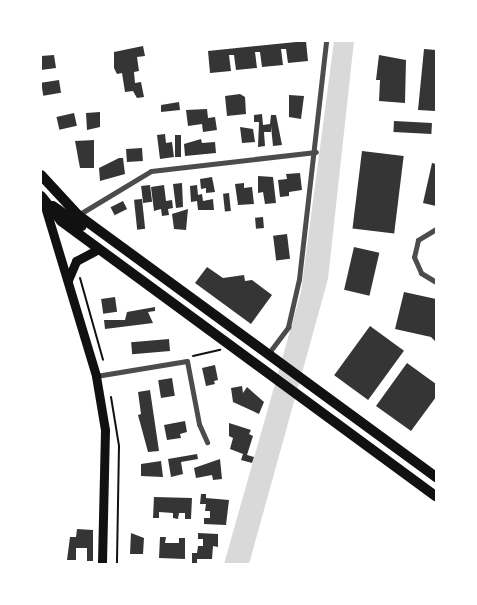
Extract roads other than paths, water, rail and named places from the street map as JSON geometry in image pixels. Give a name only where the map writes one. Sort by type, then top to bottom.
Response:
[{"type":"main road","points":[[41,175],[78,215],[436,477]]},
{"type":"main road","points":[[42,197],[105,243],[124,249]]},
{"type":"main road","points":[[42,197],[61,221],[436,496]]},
{"type":"main road","points":[[42,197],[96,376],[105,430],[102,564]]},
{"type":"main road","points":[[68,280],[76,261],[99,249]]},
{"type":"street","points":[[268,354],[288,327],[300,279],[316,152],[326,41]]},
{"type":"street","points":[[78,215],[151,171],[316,152]]},
{"type":"street","points":[[436,229],[418,240],[414,257],[421,274],[436,282]]},
{"type":"street","points":[[96,376],[187,361],[199,424],[207,442]]}]
